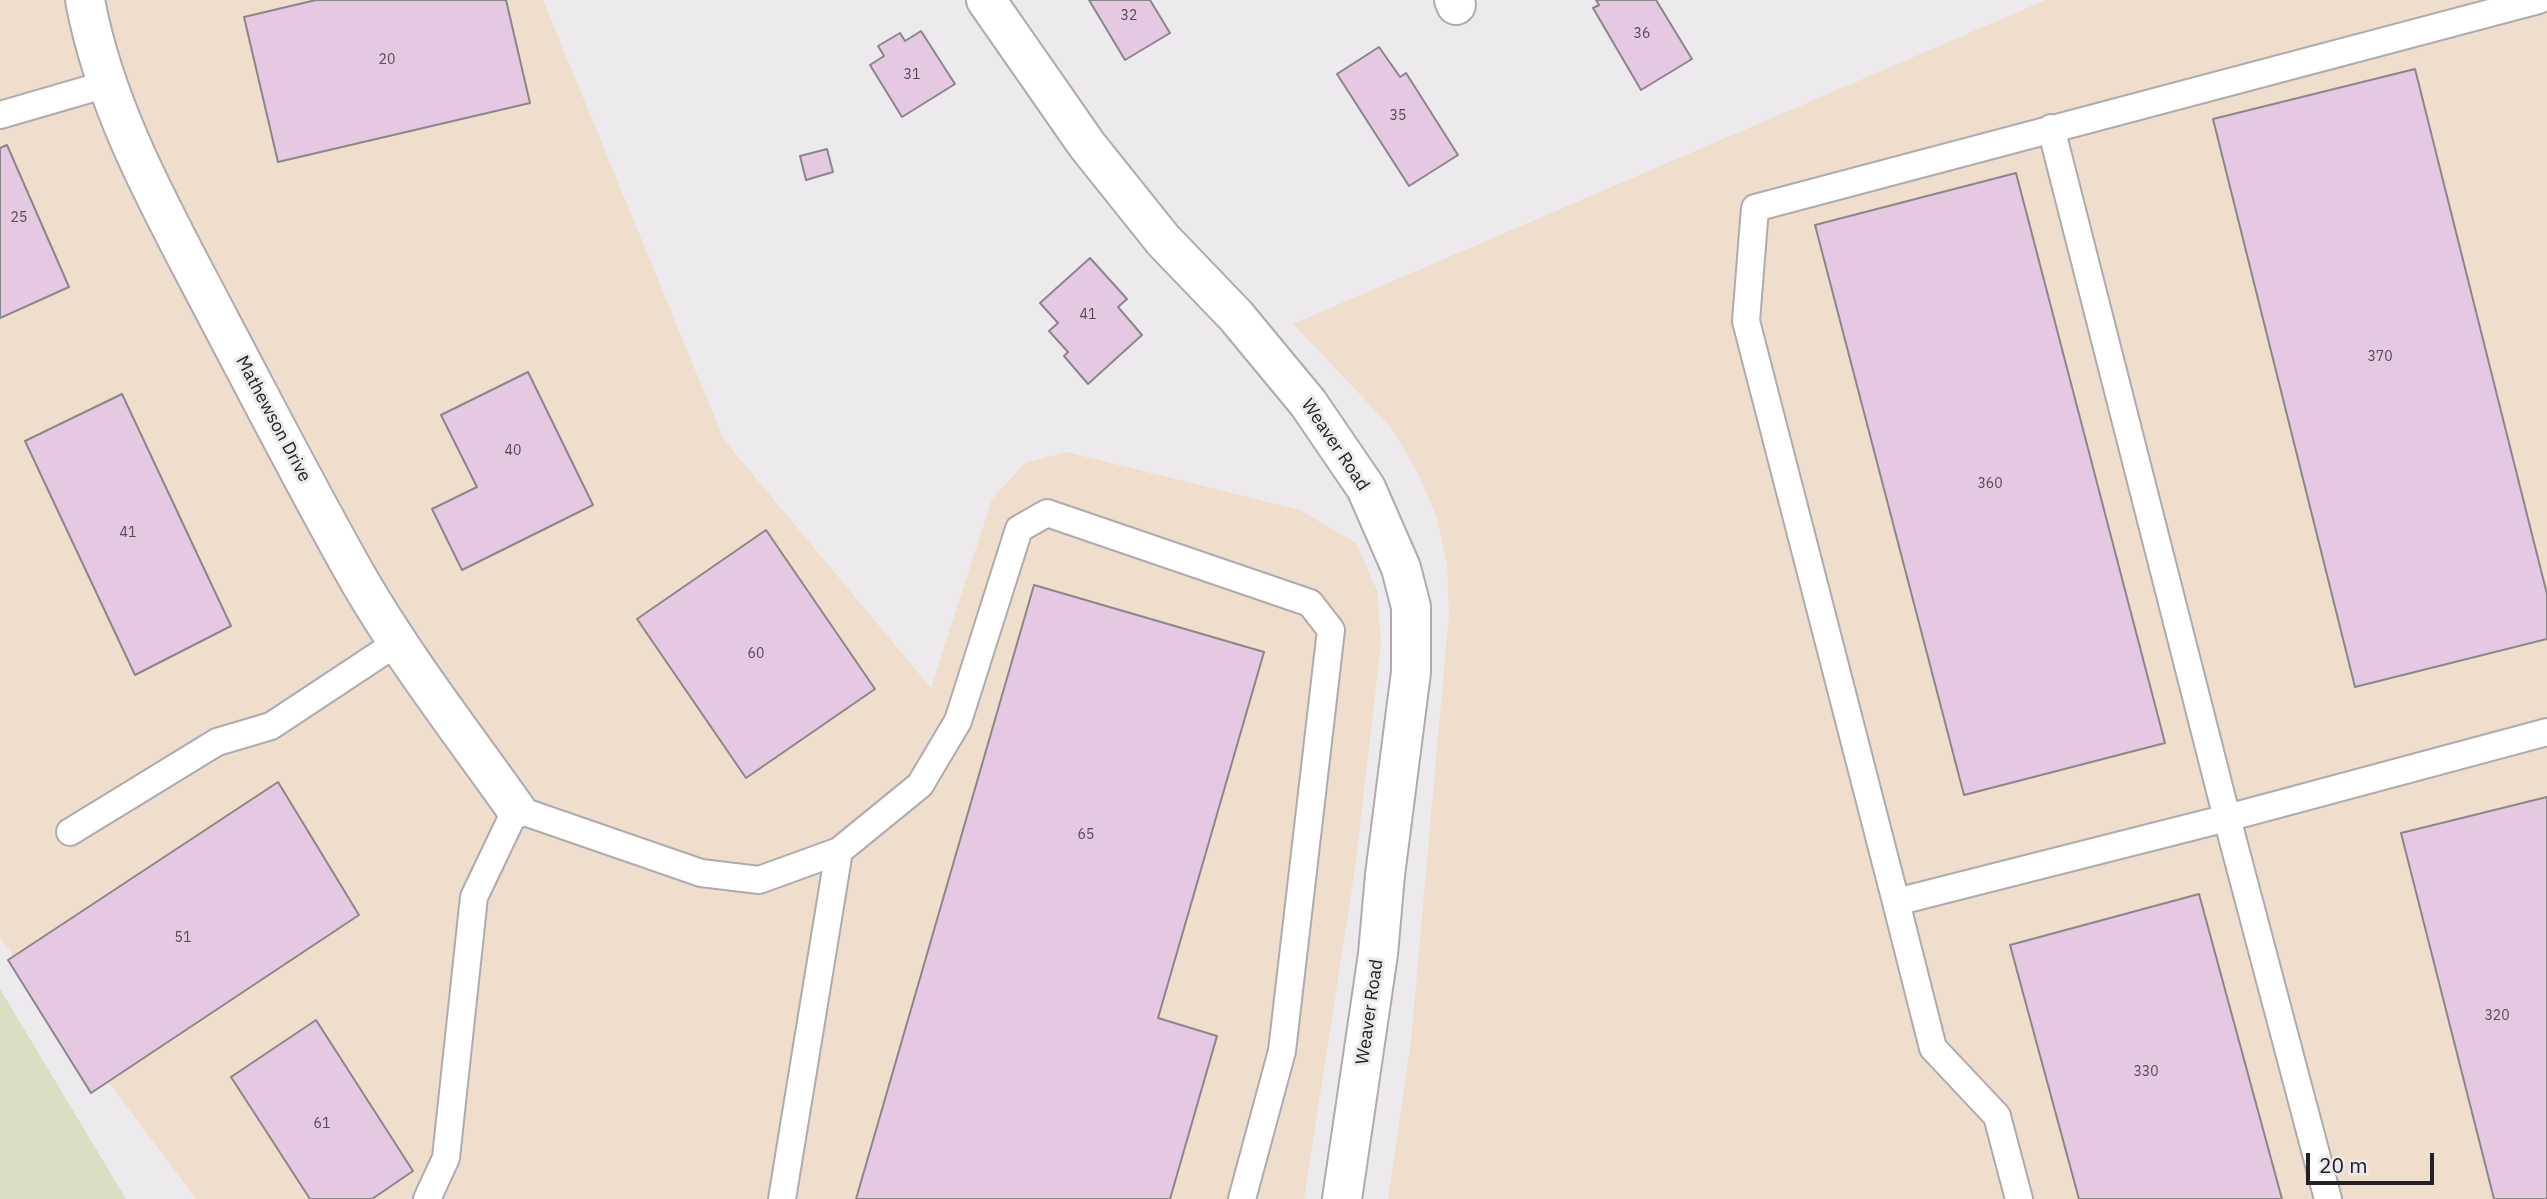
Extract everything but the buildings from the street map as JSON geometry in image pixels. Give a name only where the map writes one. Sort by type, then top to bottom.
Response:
[{"type":"street","name":"Mathewson Drive","points":[[85,0],[107,84],[125,130],[185,255],[361,583],[398,642],[516,809]]},
{"type":"street","name":"Weaver Road","points":[[986,0],[1087,145],[1163,240],[1236,316],[1308,403],[1366,488],[1401,568],[1411,607],[1410,672],[1378,954],[1342,1199]]},
{"type":"lane","points":[[2019,1199],[1997,1116],[1933,1048],[1746,321],[1755,208],[2539,0]]},
{"type":"lane","points":[[0,115],[107,84]]},
{"type":"lane","points":[[2050,128],[2328,1199]]},
{"type":"lane","points":[[427,1199],[446,1158],[474,897],[516,809],[701,873],[759,880],[839,851],[920,785],[958,721],[1019,529],[1047,513],[1310,603],[1331,631],[1282,1051],[1242,1199]]},
{"type":"lane","points":[[70,832],[217,742],[271,726],[398,642]]},
{"type":"lane","points":[[1896,902],[2227,818],[2547,732]]},
{"type":"lane","points":[[782,1199],[839,851]]},
{"type":"shaded area","points":[[0,0],[543,0],[724,440],[931,688],[992,499],[1025,463],[1066,452],[1300,510],[1356,543],[1377,590],[1381,644],[1355,869],[1304,1199],[196,1199],[0,938]]},
{"type":"shaded area","points":[[2046,0],[2547,0],[2547,1199],[1388,1199],[1411,1041],[1449,613],[1447,563],[1436,516],[1416,469],[1389,425],[1293,324]]},
{"type":"green space","points":[[0,989],[126,1199],[0,1199]]}]
